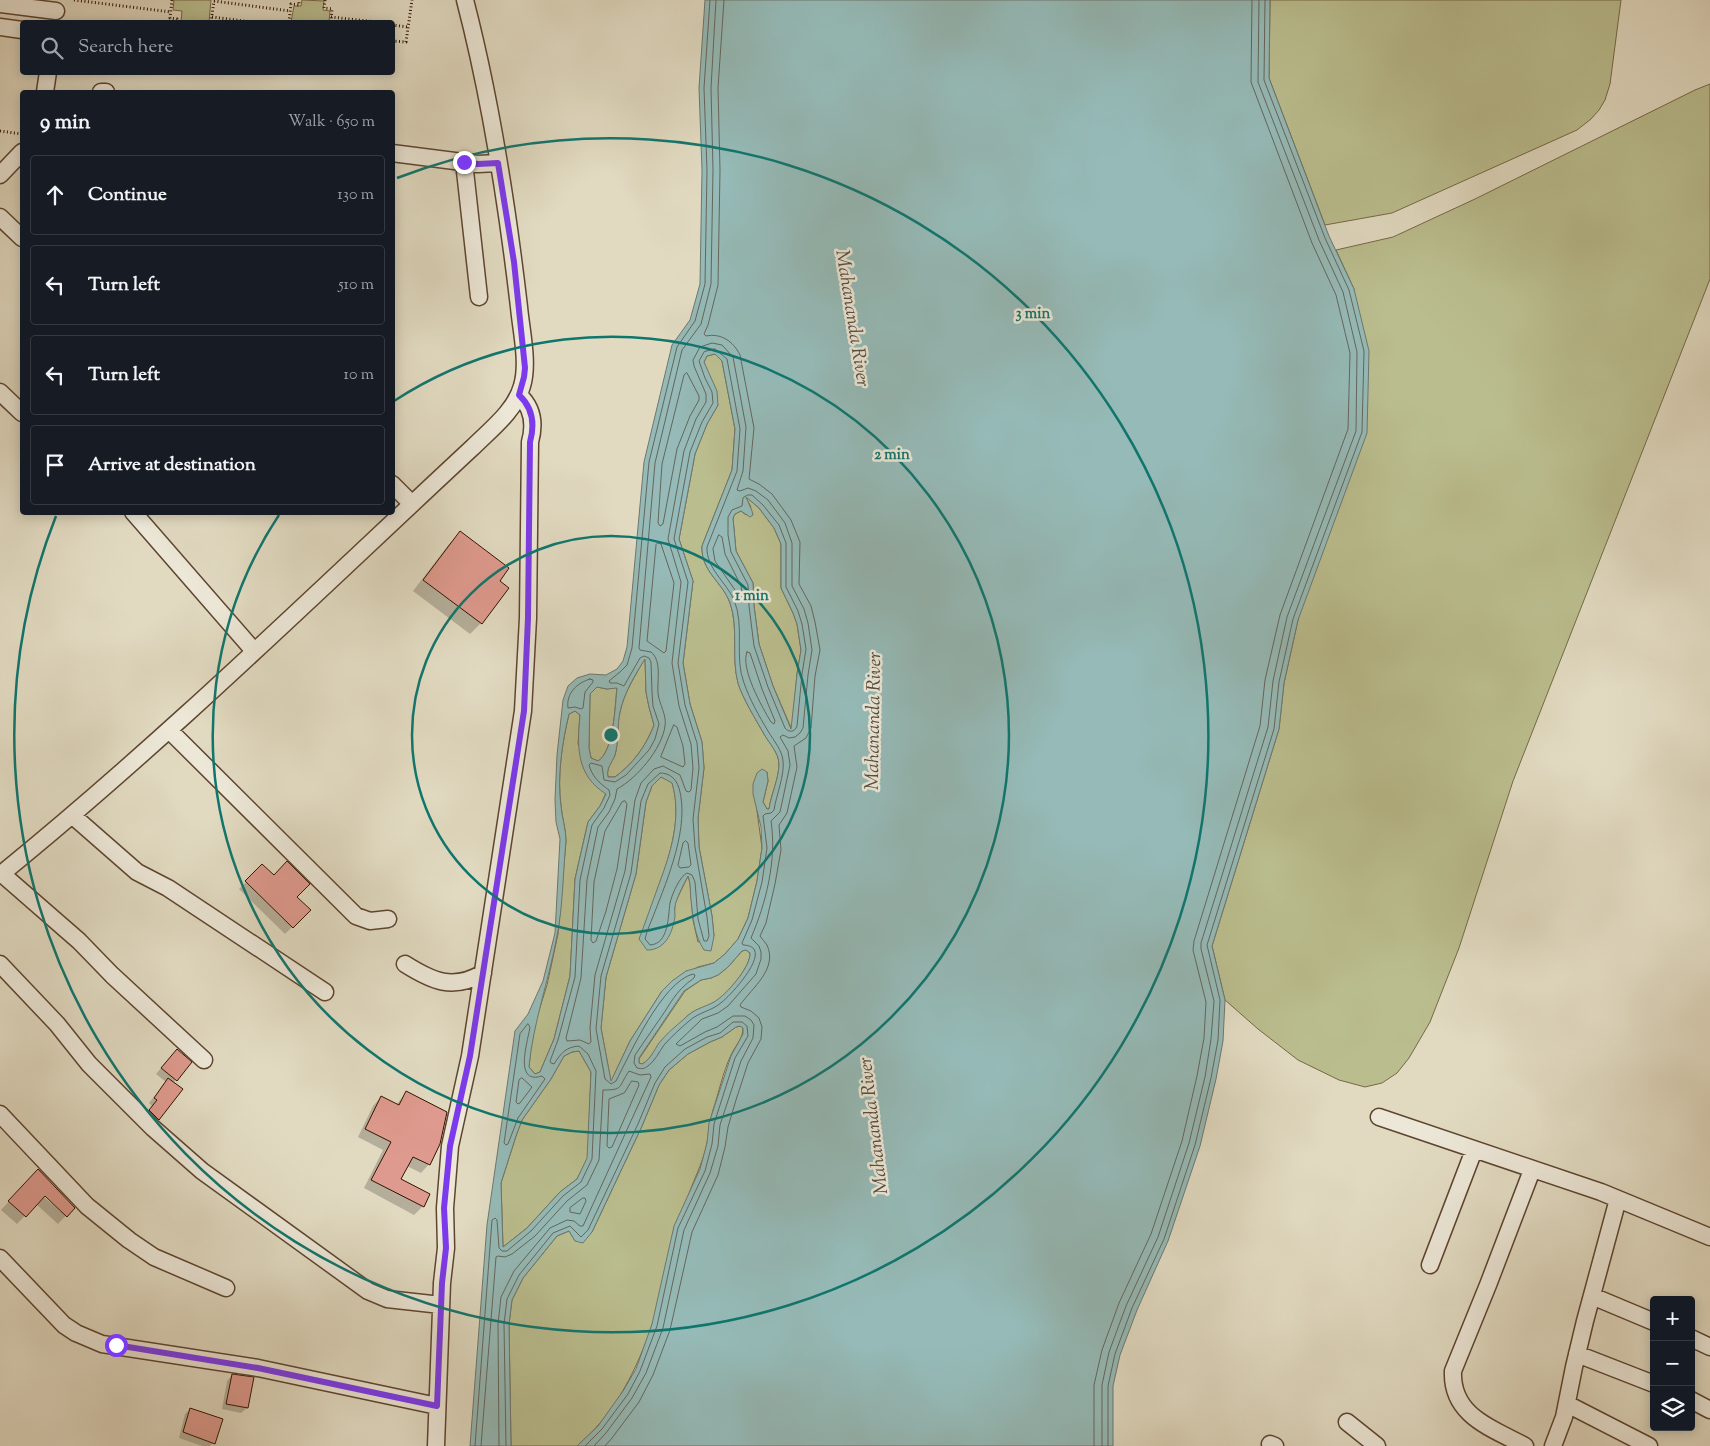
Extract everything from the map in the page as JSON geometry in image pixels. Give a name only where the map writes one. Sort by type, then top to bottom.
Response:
[{"type":"street","points":[[204,1060],[112,976],[79,941],[1,875],[73,816],[169,730],[499,422],[519,395],[525,368],[514,262],[486,95],[465,0]]},
{"type":"street","points":[[0,4],[24,15],[56,11]]},
{"type":"street","points":[[0,27],[20,30]]},
{"type":"street","points":[[45,90],[48,75]]},
{"type":"street","points":[[395,153],[478,164],[498,163]]},
{"type":"street","points":[[0,175],[20,154]]},
{"type":"street","points":[[464,162],[478,297]]},
{"type":"street","points":[[0,216],[20,236]]},
{"type":"street","points":[[0,392],[20,411]]},
{"type":"street","points":[[436,1446],[441,1305],[446,1248],[444,1208],[450,1146],[470,1056],[524,711],[528,618],[530,442],[533,426],[530,410],[526,402],[519,395]]},
{"type":"street","points":[[395,487],[412,504]]},
{"type":"street","points":[[136,515],[254,651]]},
{"type":"street","points":[[169,730],[356,916],[370,921],[388,919]]},
{"type":"street","points":[[73,816],[137,872],[168,888],[325,992]]},
{"type":"street","points":[[0,964],[57,1024],[88,1064],[153,1128],[202,1171],[368,1291],[386,1299],[441,1305]]},
{"type":"street","points":[[405,964],[425,977],[454,983],[468,980],[483,973]]},
{"type":"street","points":[[0,1114],[87,1206],[129,1240],[154,1257],[226,1288]]},
{"type":"street","points":[[1379,1117],[1618,1199],[1710,1237]]},
{"type":"street","points":[[1430,1265],[1474,1150]]},
{"type":"street","points":[[1525,1446],[1476,1419],[1464,1409],[1453,1382],[1453,1371],[1532,1170]]},
{"type":"street","points":[[1552,1446],[1564,1417],[1577,1354],[1618,1199]]},
{"type":"street","points":[[0,1258],[64,1325],[102,1344],[258,1368],[437,1406]]},
{"type":"street","points":[[1592,1296],[1650,1320]]},
{"type":"street","points":[[1695,1340],[1710,1347]]},
{"type":"street","points":[[1577,1354],[1650,1382]]},
{"type":"street","points":[[1695,1402],[1710,1410]]},
{"type":"street","points":[[1567,1404],[1649,1446]]},
{"type":"street","points":[[1347,1422],[1377,1446]]},
{"type":"path","points":[[74,0],[170,12]]},
{"type":"path","points":[[172,0],[170,18],[177,20]]},
{"type":"path","points":[[289,20],[291,4],[298,4],[299,0]]},
{"type":"path","points":[[325,0],[324,8],[332,8],[331,17],[359,20]]},
{"type":"path","points":[[395,41],[406,42],[412,0]]},
{"type":"path","points":[[211,20],[214,1],[290,11]]},
{"type":"path","points":[[212,17],[236,20]]},
{"type":"path","points":[[395,25],[408,27]]},
{"type":"path","points":[[0,131],[20,134]]},
{"type":"green space","points":[[174,0],[211,0],[209,20],[181,20],[182,11],[173,10]]},
{"type":"green space","points":[[302,0],[324,1],[323,10],[330,11],[329,20],[291,20],[294,6],[301,6]]},
{"type":"green space","points":[[1270,0],[1621,0],[1610,84],[1605,100],[1591,119],[1577,130],[1392,213],[1325,225],[1269,78]]},
{"type":"green space","points":[[1710,84],[1710,279],[1513,781],[1459,948],[1430,1022],[1409,1058],[1397,1073],[1382,1083],[1365,1087],[1339,1080],[1298,1060],[1225,1000],[1212,946],[1279,729],[1284,683],[1298,620],[1354,289],[1336,250],[1393,237]]},
{"type":"green space","points":[[715,354],[722,361],[735,429],[732,470],[702,546],[703,555],[708,570],[722,588],[733,613],[735,663],[738,683],[750,709],[776,752],[779,760],[779,770],[769,809],[767,809],[763,802],[768,781],[767,772],[757,811],[762,848],[757,881],[748,918],[738,939],[714,963],[698,967],[672,981],[662,991],[630,1041],[611,1082],[601,1028],[606,977],[636,874],[646,802],[652,786],[661,777],[672,782],[676,816],[671,848],[650,912],[674,918],[675,903],[688,876],[693,920],[698,942],[714,936],[699,847],[698,818],[704,768],[702,742],[690,704],[683,663],[693,581],[679,539],[695,454],[707,424],[718,405],[704,362],[707,356]]},
{"type":"green space","points":[[745,496],[759,508],[774,528],[781,544],[781,588],[797,624],[801,650],[792,730],[773,686],[759,644],[753,583],[736,551],[733,518],[735,514],[741,511],[746,515],[751,507]]},
{"type":"green space","points":[[645,658],[646,692],[654,725],[643,747],[633,760],[615,777],[608,777],[609,768],[615,755],[618,723],[624,698]]},
{"type":"green space","points":[[597,687],[607,689],[617,687],[611,738],[603,756],[598,761],[591,758],[589,748],[590,694]]},
{"type":"green space","points":[[575,711],[580,715],[578,744],[606,793],[600,806],[588,822],[575,879],[570,976],[554,1039],[540,1072],[535,1074],[529,1067],[531,1047],[558,934],[566,841],[560,795],[561,760],[569,714]]},
{"type":"green space","points":[[746,950],[750,953],[749,959],[742,973],[731,987],[715,1002],[688,1015],[646,1062],[639,1063],[639,1059],[685,991],[701,980],[718,975],[742,951]]},
{"type":"green space","points":[[741,1026],[743,1028],[742,1036],[731,1055],[723,1075],[712,1114],[705,1151],[688,1196],[649,1334],[636,1366],[620,1395],[601,1422],[577,1446],[511,1446],[509,1324],[512,1300],[523,1278],[557,1236],[569,1231],[575,1241],[592,1232],[642,1126],[659,1085],[669,1070],[688,1054]]},
{"type":"green space","points":[[579,1051],[591,1072],[588,1158],[577,1179],[560,1192],[527,1228],[503,1247],[501,1183],[522,1120],[551,1079],[564,1056]]},
{"type":"water","name":"Mahananda River","points":[[705,0],[1270,0],[1269,78],[1329,236],[1354,289],[1369,351],[1367,433],[1298,620],[1284,683],[1279,729],[1212,946],[1225,1000],[1223,1041],[1216,1079],[1200,1146],[1168,1241],[1137,1310],[1120,1355],[1113,1386],[1113,1446],[577,1446],[598,1426],[636,1369],[652,1324],[674,1226],[700,1169],[707,1143],[709,1123],[731,1056],[743,1034],[743,1028],[740,1026],[688,1054],[669,1070],[659,1085],[642,1126],[592,1232],[583,1243],[575,1241],[569,1231],[557,1236],[523,1278],[512,1300],[509,1324],[511,1446],[470,1446],[487,1225],[515,1031],[528,1014],[543,981],[555,933],[560,839],[556,822],[555,800],[557,755],[563,700],[568,686],[577,678],[590,674],[606,675],[617,669],[623,661],[627,647],[644,462],[672,345],[690,320],[700,284],[702,170],[699,88]],"holes":[[[715,354],[722,361],[735,429],[732,470],[702,546],[703,555],[708,570],[722,588],[733,613],[735,663],[738,683],[750,709],[776,752],[779,760],[779,769],[769,809],[767,809],[763,802],[768,781],[767,772],[762,769],[757,773],[753,784],[753,794],[761,827],[762,848],[757,881],[748,918],[738,939],[714,963],[686,971],[662,991],[630,1041],[611,1081],[601,1028],[606,977],[636,874],[646,802],[652,786],[661,777],[672,783],[675,796],[674,834],[663,872],[639,939],[647,950],[659,947],[667,940],[674,923],[676,902],[688,876],[694,926],[704,950],[711,951],[714,936],[699,847],[698,818],[704,768],[702,742],[690,704],[683,663],[693,581],[679,539],[695,454],[707,424],[718,405],[717,391],[704,362],[707,356]],[[746,497],[759,508],[774,528],[781,544],[781,588],[797,624],[801,650],[791,729],[773,686],[759,644],[753,583],[736,551],[733,518],[735,514],[741,511],[750,517],[753,515]],[[645,659],[646,692],[654,725],[643,747],[633,760],[615,777],[608,777],[609,768],[616,750],[622,705],[637,671]],[[597,687],[617,688],[613,728],[607,748],[598,761],[591,758],[589,748],[590,694]],[[575,711],[580,715],[579,749],[584,769],[596,786],[606,794],[588,822],[575,879],[570,976],[554,1039],[540,1072],[535,1074],[529,1067],[531,1051],[554,952],[562,901],[566,841],[560,795],[562,748],[569,714]],[[746,950],[750,953],[742,973],[725,993],[714,1002],[688,1015],[659,1043],[648,1060],[642,1064],[639,1063],[639,1058],[684,991],[701,980],[718,975],[742,951]],[[579,1051],[591,1072],[587,1158],[577,1179],[560,1192],[527,1228],[503,1247],[501,1183],[516,1136],[522,1120],[551,1079],[564,1056]]]},
{"type":"building","points":[[460,531],[509,568],[500,581],[509,588],[482,624],[423,580]]},
{"type":"building","points":[[287,861],[310,884],[297,897],[311,910],[293,928],[245,881],[262,864],[274,875]]},
{"type":"building","points":[[177,1049],[192,1062],[177,1081],[161,1068]]},
{"type":"building","points":[[168,1078],[183,1089],[159,1120],[149,1110],[157,1100],[154,1098]]},
{"type":"building","points":[[406,1091],[447,1112],[440,1144],[430,1165],[413,1157],[401,1179],[430,1194],[424,1207],[371,1180],[391,1142],[365,1129],[381,1096],[399,1105]]},
{"type":"building","points":[[38,1169],[75,1208],[67,1217],[45,1196],[26,1217],[8,1201]]},
{"type":"building","points":[[232,1374],[254,1377],[248,1408],[226,1404]]},
{"type":"building","points":[[190,1408],[223,1419],[215,1444],[183,1432]]},
{"type":"route","points":[[116,1345],[258,1368],[437,1406],[442,1283],[446,1248],[444,1208],[450,1146],[470,1056],[524,711],[528,618],[530,442],[533,426],[530,410],[526,402],[519,395],[525,368],[514,262],[498,163],[478,164],[464,162]]}]
